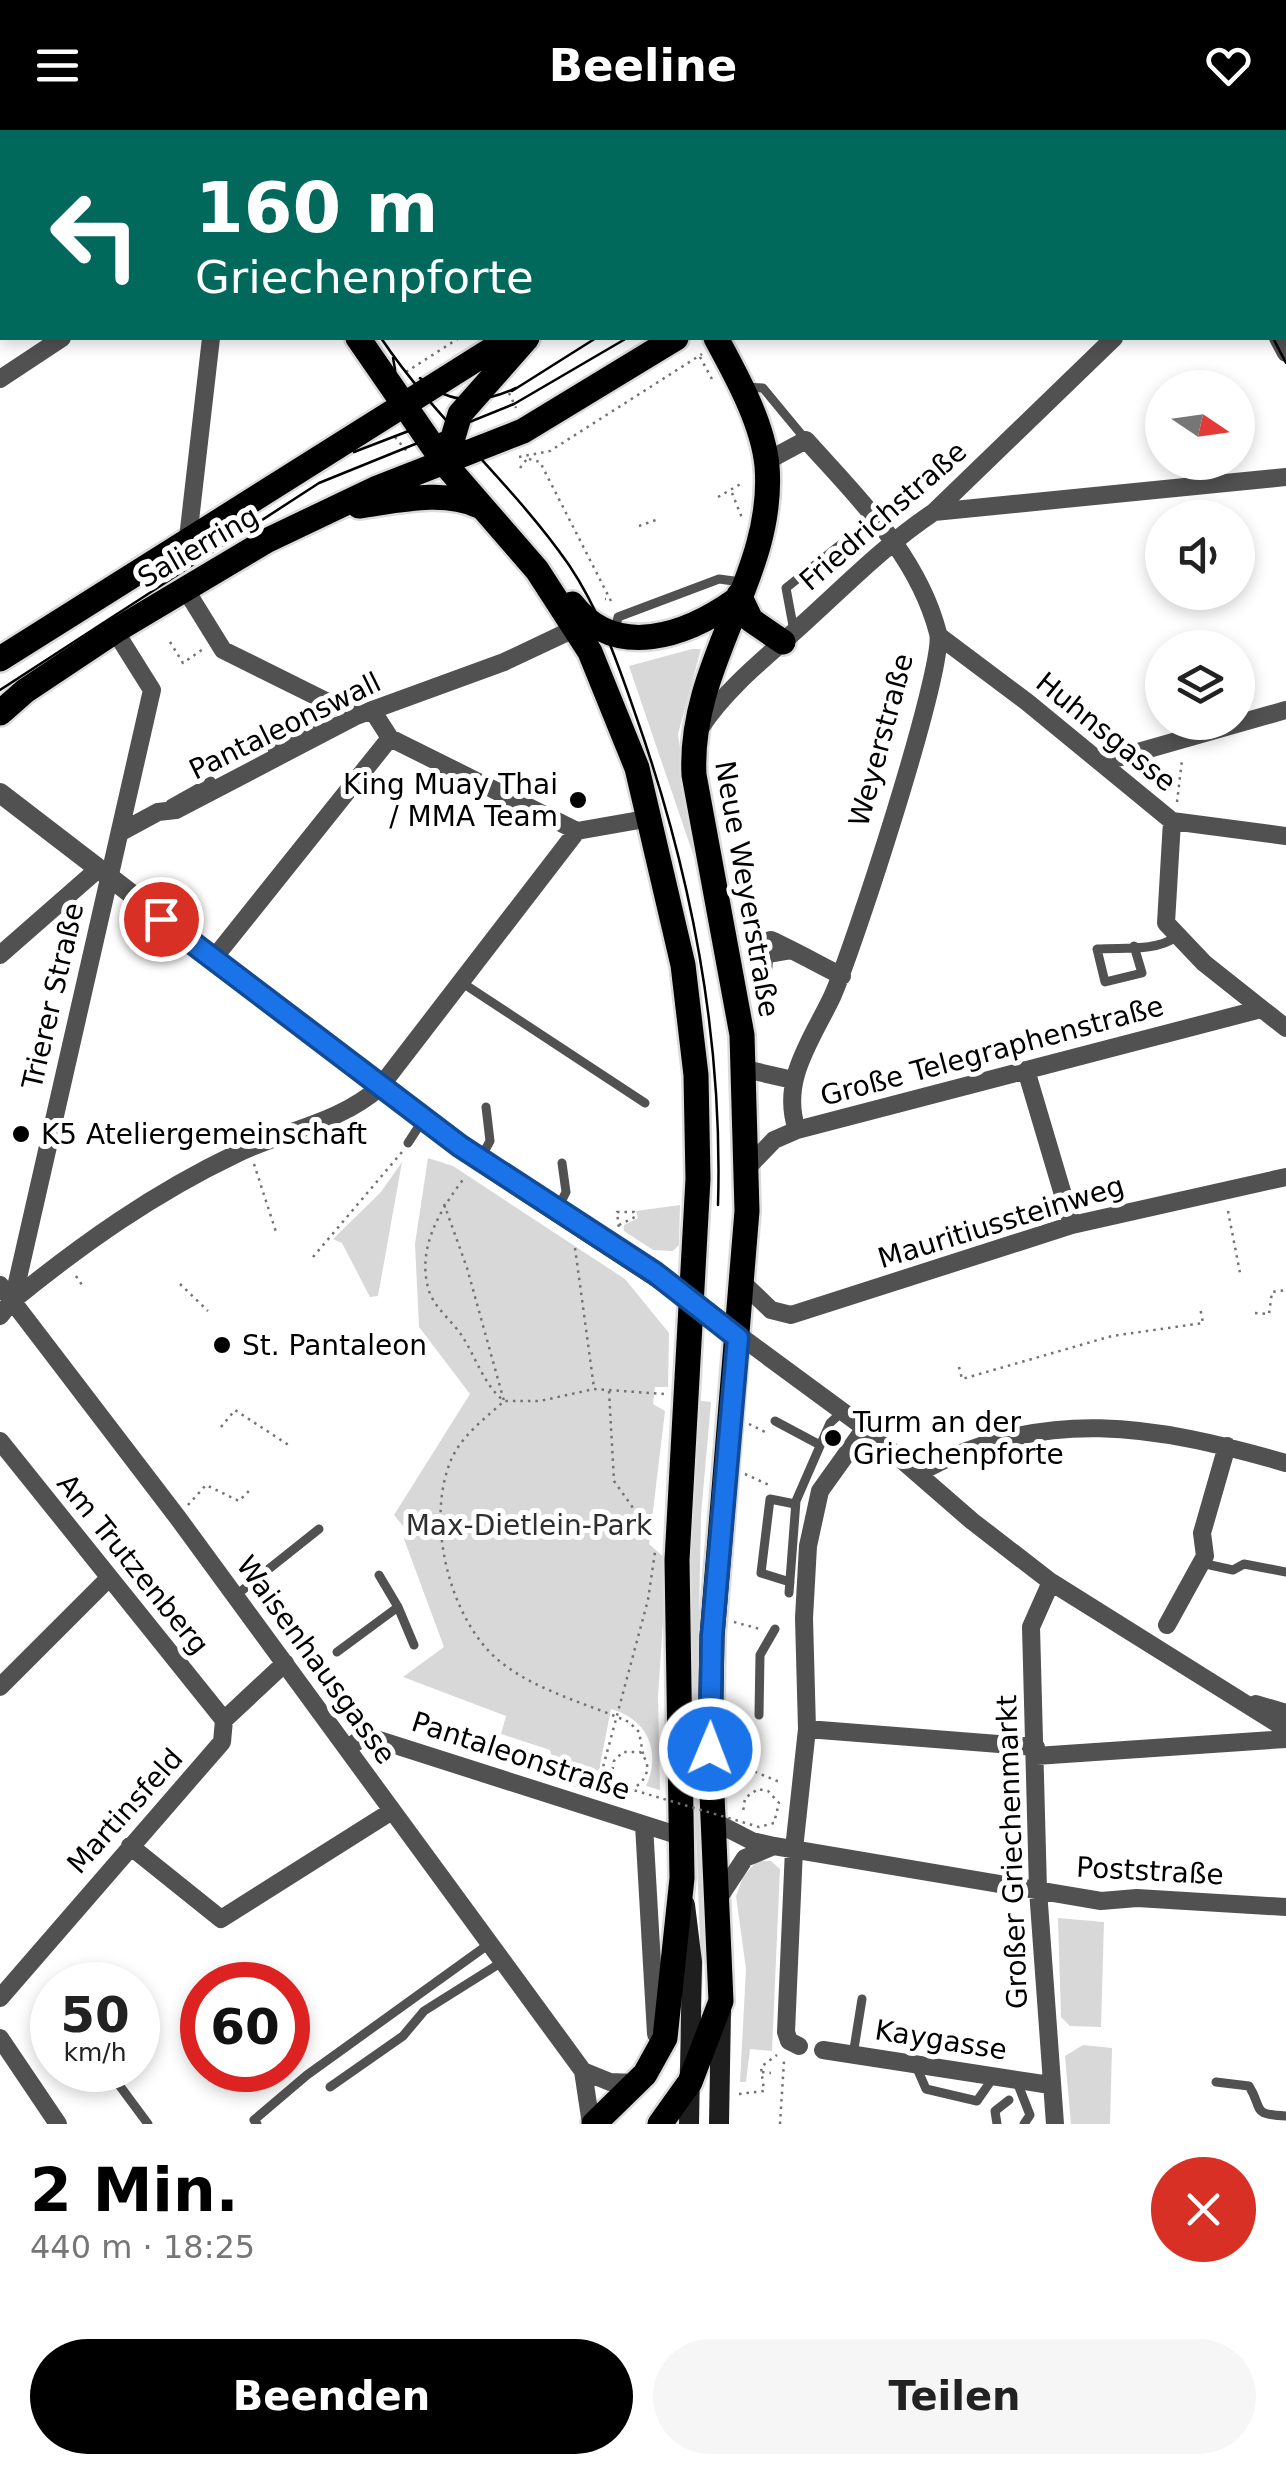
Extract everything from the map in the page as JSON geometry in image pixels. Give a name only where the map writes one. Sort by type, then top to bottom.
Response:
[{"type":"main road","points":[[359,340],[386,382],[390,411],[434,468],[479,506],[588,623],[616,622],[643,639],[679,632],[740,593],[751,620],[789,637]]},
{"type":"main road","name":"Salierring","points":[[0,659],[507,340]]},
{"type":"main road","points":[[434,468],[470,400],[498,380],[526,340]]},
{"type":"main road","name":"Salierring","points":[[0,713],[25,691],[184,587],[329,510],[543,421],[673,340]]},
{"type":"main road","points":[[711,345],[758,470]]},
{"type":"main road","points":[[470,400],[466,414],[472,430],[506,438]]},
{"type":"main road","name":"Neue Weyerstraße","points":[[721,2001],[713,1821],[712,1636],[744,1284],[748,1167],[745,1069],[723,917],[694,775],[692,741],[698,707],[766,511],[758,470]]},
{"type":"main road","points":[[329,510],[438,498],[466,500],[479,506]]},
{"type":"main road","points":[[537,570],[600,671],[630,745],[651,818],[683,965],[696,1075],[698,1179],[677,1560],[680,1836],[692,1962],[689,2124]]},
{"type":"main road","points":[[592,2124],[636,2083],[658,2055],[669,2018],[682,1878]]},
{"type":"main road","points":[[660,2124],[690,2082],[721,2001]]},
{"type":"main road","points":[[718,2124],[721,2001]]},
{"type":"street","points":[[0,379],[59,340]]},
{"type":"street","points":[[188,538],[211,340]]},
{"type":"street","name":"Friedrichstraße","points":[[692,741],[712,710],[894,540],[934,512],[1112,340]]},
{"type":"street","points":[[758,470],[806,440]]},
{"type":"street","name":"Weyerstraße","points":[[792,1080],[842,976],[894,813],[939,636],[894,540],[806,440]]},
{"type":"street","points":[[934,512],[1286,477]]},
{"type":"street","points":[[184,587],[223,650],[364,713],[390,738],[577,830],[651,818]]},
{"type":"street","name":"Pantaleonswall","points":[[121,832],[158,812],[176,810],[326,730],[504,662],[576,628]]},
{"type":"street","points":[[0,955],[104,875],[121,832],[152,690],[115,632]]},
{"type":"street","name":"Huhnsgasse","points":[[939,636],[1103,762],[1172,821],[1166,923],[1176,938]]},
{"type":"street","points":[[1255,719],[1286,710]]},
{"type":"street","points":[[214,958],[390,738]]},
{"type":"street","points":[[1103,762],[1180,740]]},
{"type":"street","points":[[0,793],[478,1160],[558,1208],[692,1300],[738,1338],[865,1428],[1051,1582],[1286,1728]]},
{"type":"street","points":[[1172,821],[1286,836]]},
{"type":"street","points":[[6,1308],[118,1218],[236,1154],[357,1107],[380,1087],[458,980],[577,830]]},
{"type":"street","name":"Trierer Straße","points":[[6,1308],[104,875]]},
{"type":"street","points":[[1176,938],[1286,1028]]},
{"type":"street","points":[[765,943],[792,950],[842,976]]},
{"type":"street","name":"Große Telegraphenstraße","points":[[748,1167],[774,1140],[797,1130],[1261,1009]]},
{"type":"street","points":[[745,1069],[792,1080],[788,1105],[797,1130]]},
{"type":"street","points":[[1026,1070],[1072,1225]]},
{"type":"street","name":"Mauritiussteinweg","points":[[744,1284],[771,1310],[791,1315],[1072,1225],[1286,1177]]},
{"type":"street","name":"Waisenhausgasse","points":[[0,1286],[6,1308],[286,1663],[303,1677],[392,1811],[582,2071],[592,2124]]},
{"type":"street","points":[[918,1473],[952,1454],[1000,1438],[1060,1426],[1112,1428],[1227,1446],[1286,1463]]},
{"type":"street","points":[[791,2047],[794,1850],[807,1729],[804,1618],[813,1510],[820,1492],[865,1428]]},
{"type":"street","name":"Am Trutzenberg","points":[[0,1441],[224,1720]]},
{"type":"street","points":[[1167,1624],[1201,1563],[1202,1533],[1227,1446]]},
{"type":"street","points":[[0,1687],[109,1578]]},
{"type":"street","name":"Großer Griechenmarkt","points":[[1051,1582],[1031,1627],[1038,1890],[1055,2120]]},
{"type":"street","name":"Martinsfeld","points":[[0,1998],[24,1978],[130,1846],[222,1742],[224,1720],[286,1663]]},
{"type":"street","points":[[1251,1703],[1286,1713]]},
{"type":"street","points":[[807,1729],[1036,1751],[1286,1739]]},
{"type":"street","name":"Pantaleonstraße","points":[[348,1748],[362,1738],[373,1738],[680,1836]]},
{"type":"street","points":[[130,1846],[221,1919],[392,1811]]},
{"type":"street","name":"Poststraße","points":[[713,1821],[752,1841],[774,1846],[1102,1901],[1137,1898],[1286,1908]]},
{"type":"street","points":[[644,1825],[658,2055]]},
{"type":"street","points":[[716,1911],[721,1892],[736,1866],[756,1851],[774,1846]]},
{"type":"street","points":[[0,2038],[58,2124]]},
{"type":"street","name":"Kaygasse","points":[[823,2050],[1050,2085]]},
{"type":"street","points":[[582,2071],[610,2082],[636,2083]]},
{"type":"lane","points":[[729,387],[764,388],[806,440]]},
{"type":"lane","points":[[789,637],[786,588],[875,517]]},
{"type":"lane","points":[[616,622],[618,616],[720,580],[740,593]]},
{"type":"lane","points":[[272,748],[310,728],[326,730]]},
{"type":"lane","points":[[158,812],[210,781]]},
{"type":"lane","points":[[1134,946],[1142,973],[1105,982],[1097,949],[1134,946],[1163,946],[1176,938]]},
{"type":"lane","points":[[765,943],[767,978]]},
{"type":"lane","points":[[458,980],[645,1103]]},
{"type":"lane","points":[[478,1160],[490,1141],[486,1107]]},
{"type":"lane","points":[[408,1142],[424,1119]]},
{"type":"lane","points":[[558,1208],[566,1192],[562,1163]]},
{"type":"lane","points":[[795,1504],[770,1499],[761,1572],[789,1588],[795,1504],[830,1423],[842,1411]]},
{"type":"lane","points":[[775,1421],[820,1446]]},
{"type":"lane","points":[[234,1596],[320,1529]]},
{"type":"lane","points":[[1201,1563],[1233,1570],[1244,1564],[1286,1572]]},
{"type":"lane","points":[[379,1575],[414,1645]]},
{"type":"lane","points":[[337,1652],[398,1607]]},
{"type":"lane","points":[[760,1715],[760,1654],[774,1630]]},
{"type":"lane","points":[[257,2124],[254,2120],[307,2076],[489,1944]]},
{"type":"lane","points":[[330,2088],[403,2036],[424,2010],[502,1962]]},
{"type":"lane","points":[[853,2054],[862,1999]]},
{"type":"lane","points":[[914,2064],[926,2089],[977,2101],[994,2076]]},
{"type":"lane","points":[[1017,2080],[1027,2120],[1055,2120]]},
{"type":"lane","points":[[1216,2082],[1249,2086],[1257,2109],[1286,2116]]},
{"type":"lane","points":[[124,2092],[148,2124]]},
{"type":"lane","points":[[997,2124],[994,2112],[1009,2100]]},
{"type":"path","points":[[386,382],[457,340]]},
{"type":"path","points":[[520,468],[528,458],[550,452],[711,345],[729,387]]},
{"type":"path","points":[[498,380],[519,414]]},
{"type":"path","points":[[390,411],[434,468]]},
{"type":"path","points":[[528,458],[540,462],[616,622]]},
{"type":"path","points":[[718,497],[758,470]]},
{"type":"path","points":[[639,526],[656,520]]},
{"type":"path","points":[[170,642],[183,663],[216,639]]},
{"type":"path","points":[[1172,821],[1180,793],[1184,740]]},
{"type":"path","points":[[723,917],[744,916],[760,923],[774,932],[765,943]]},
{"type":"path","points":[[314,1256],[386,1177],[408,1142]]},
{"type":"path","points":[[478,1160],[444,1204],[431,1230],[430,1293],[462,1336],[492,1391],[504,1401],[540,1401],[594,1389],[671,1394]]},
{"type":"path","points":[[253,1162],[276,1232]]},
{"type":"path","points":[[1224,1190],[1240,1273]]},
{"type":"path","points":[[444,1204],[467,1268],[504,1401]]},
{"type":"path","points":[[584,1226],[573,1254],[594,1389]]},
{"type":"path","points":[[70,1269],[84,1288]]},
{"type":"path","points":[[180,1284],[208,1311]]},
{"type":"path","points":[[1255,1312],[1269,1314],[1272,1292],[1286,1290]]},
{"type":"path","points":[[959,1367],[962,1379],[1105,1338],[1203,1322],[1200,1307]]},
{"type":"path","points":[[1102,1328],[1105,1338]]},
{"type":"path","points":[[602,1812],[608,1786],[602,1771],[648,1600],[656,1542],[614,1481],[609,1391]]},
{"type":"path","points":[[504,1401],[466,1437],[448,1469],[442,1534],[448,1567],[470,1624],[500,1662],[541,1685],[616,1716],[639,1732],[647,1774],[640,1786],[624,1792],[608,1786]]},
{"type":"path","points":[[221,1427],[234,1410],[290,1446]]},
{"type":"path","points":[[190,1503],[206,1485],[240,1501],[249,1490]]},
{"type":"path","points":[[729,1621],[774,1630]]},
{"type":"path","points":[[643,1754],[624,1752],[614,1760],[612,1773],[623,1787],[759,1828],[774,1823],[779,1803],[768,1791],[758,1790],[745,1798],[742,1812]]},
{"type":"path","points":[[728,1761],[773,1780]]},
{"type":"path","points":[[780,2124],[791,2047]]},
{"type":"path","points":[[738,2094],[764,2091],[760,2072],[773,2055]]},
{"type":"path","points":[[760,2072],[771,2073]]},
{"type":"green space","points":[[701,649],[678,734],[694,857],[629,666]]},
{"type":"green space","name":"Max-Dietlein-Park","points":[[428,1158],[453,1166],[625,1279],[669,1333],[668,1387],[655,1387],[653,1404],[665,1411],[649,1544],[667,1560],[658,1697],[660,1790],[646,1786],[652,1761],[648,1738],[634,1720],[623,1714],[611,1709],[600,1765],[603,1791],[599,1794],[559,1782],[550,1750],[501,1734],[506,1716],[403,1677],[444,1647],[404,1539],[407,1531],[394,1515],[470,1394],[419,1327],[415,1244]]},
{"type":"green space","points":[[402,1162],[378,1296],[370,1297],[342,1243],[333,1239],[381,1192]]},
{"type":"green space","points":[[680,1205],[679,1245],[673,1251],[653,1250],[624,1231],[624,1225],[638,1218],[636,1211]]},
{"type":"green space","points":[[694,1400],[711,1402],[701,1515],[697,1720],[705,1915],[702,1994],[690,1671]]},
{"type":"green space","points":[[757,1861],[771,1861],[780,1869],[772,2051],[750,2049],[746,2082],[740,2082],[746,1969],[736,1896],[743,1877]]},
{"type":"green space","points":[[1058,1918],[1104,1922],[1101,2027],[1070,2026],[1061,2017]]},
{"type":"green space","points":[[1083,2045],[1112,2048],[1110,2124],[1071,2124],[1065,2056]]},
{"type":"tram line","points":[[382,340],[569,565],[615,658],[656,776],[700,957],[715,1080],[718,1205]]},
{"type":"tram line","points":[[512,391],[593,340]]},
{"type":"tram line","points":[[0,690],[319,483],[514,404],[624,340]]},
{"type":"tram line","points":[[1274,340],[1286,363]]},
{"type":"tram line","points":[[364,443],[391,404],[395,382],[393,358]]},
{"type":"tram line","points":[[420,378],[442,393],[466,399],[491,397],[516,388]]},
{"type":"tram line","points":[[354,452],[419,427]]},
{"type":"place","name":"King Muay Thai / MMA Team","points":[[578,800]]},
{"type":"place","name":"K5 Ateliergemeinschaft","points":[[21,1134]]},
{"type":"place","name":"St. Pantaleon","points":[[222,1345]]},
{"type":"place","name":"Turm an der Griechenpforte","points":[[833,1438]]},
{"type":"route","points":[[161,919],[479,1160],[655,1273],[738,1338],[712,1636],[710,1749]]}]
